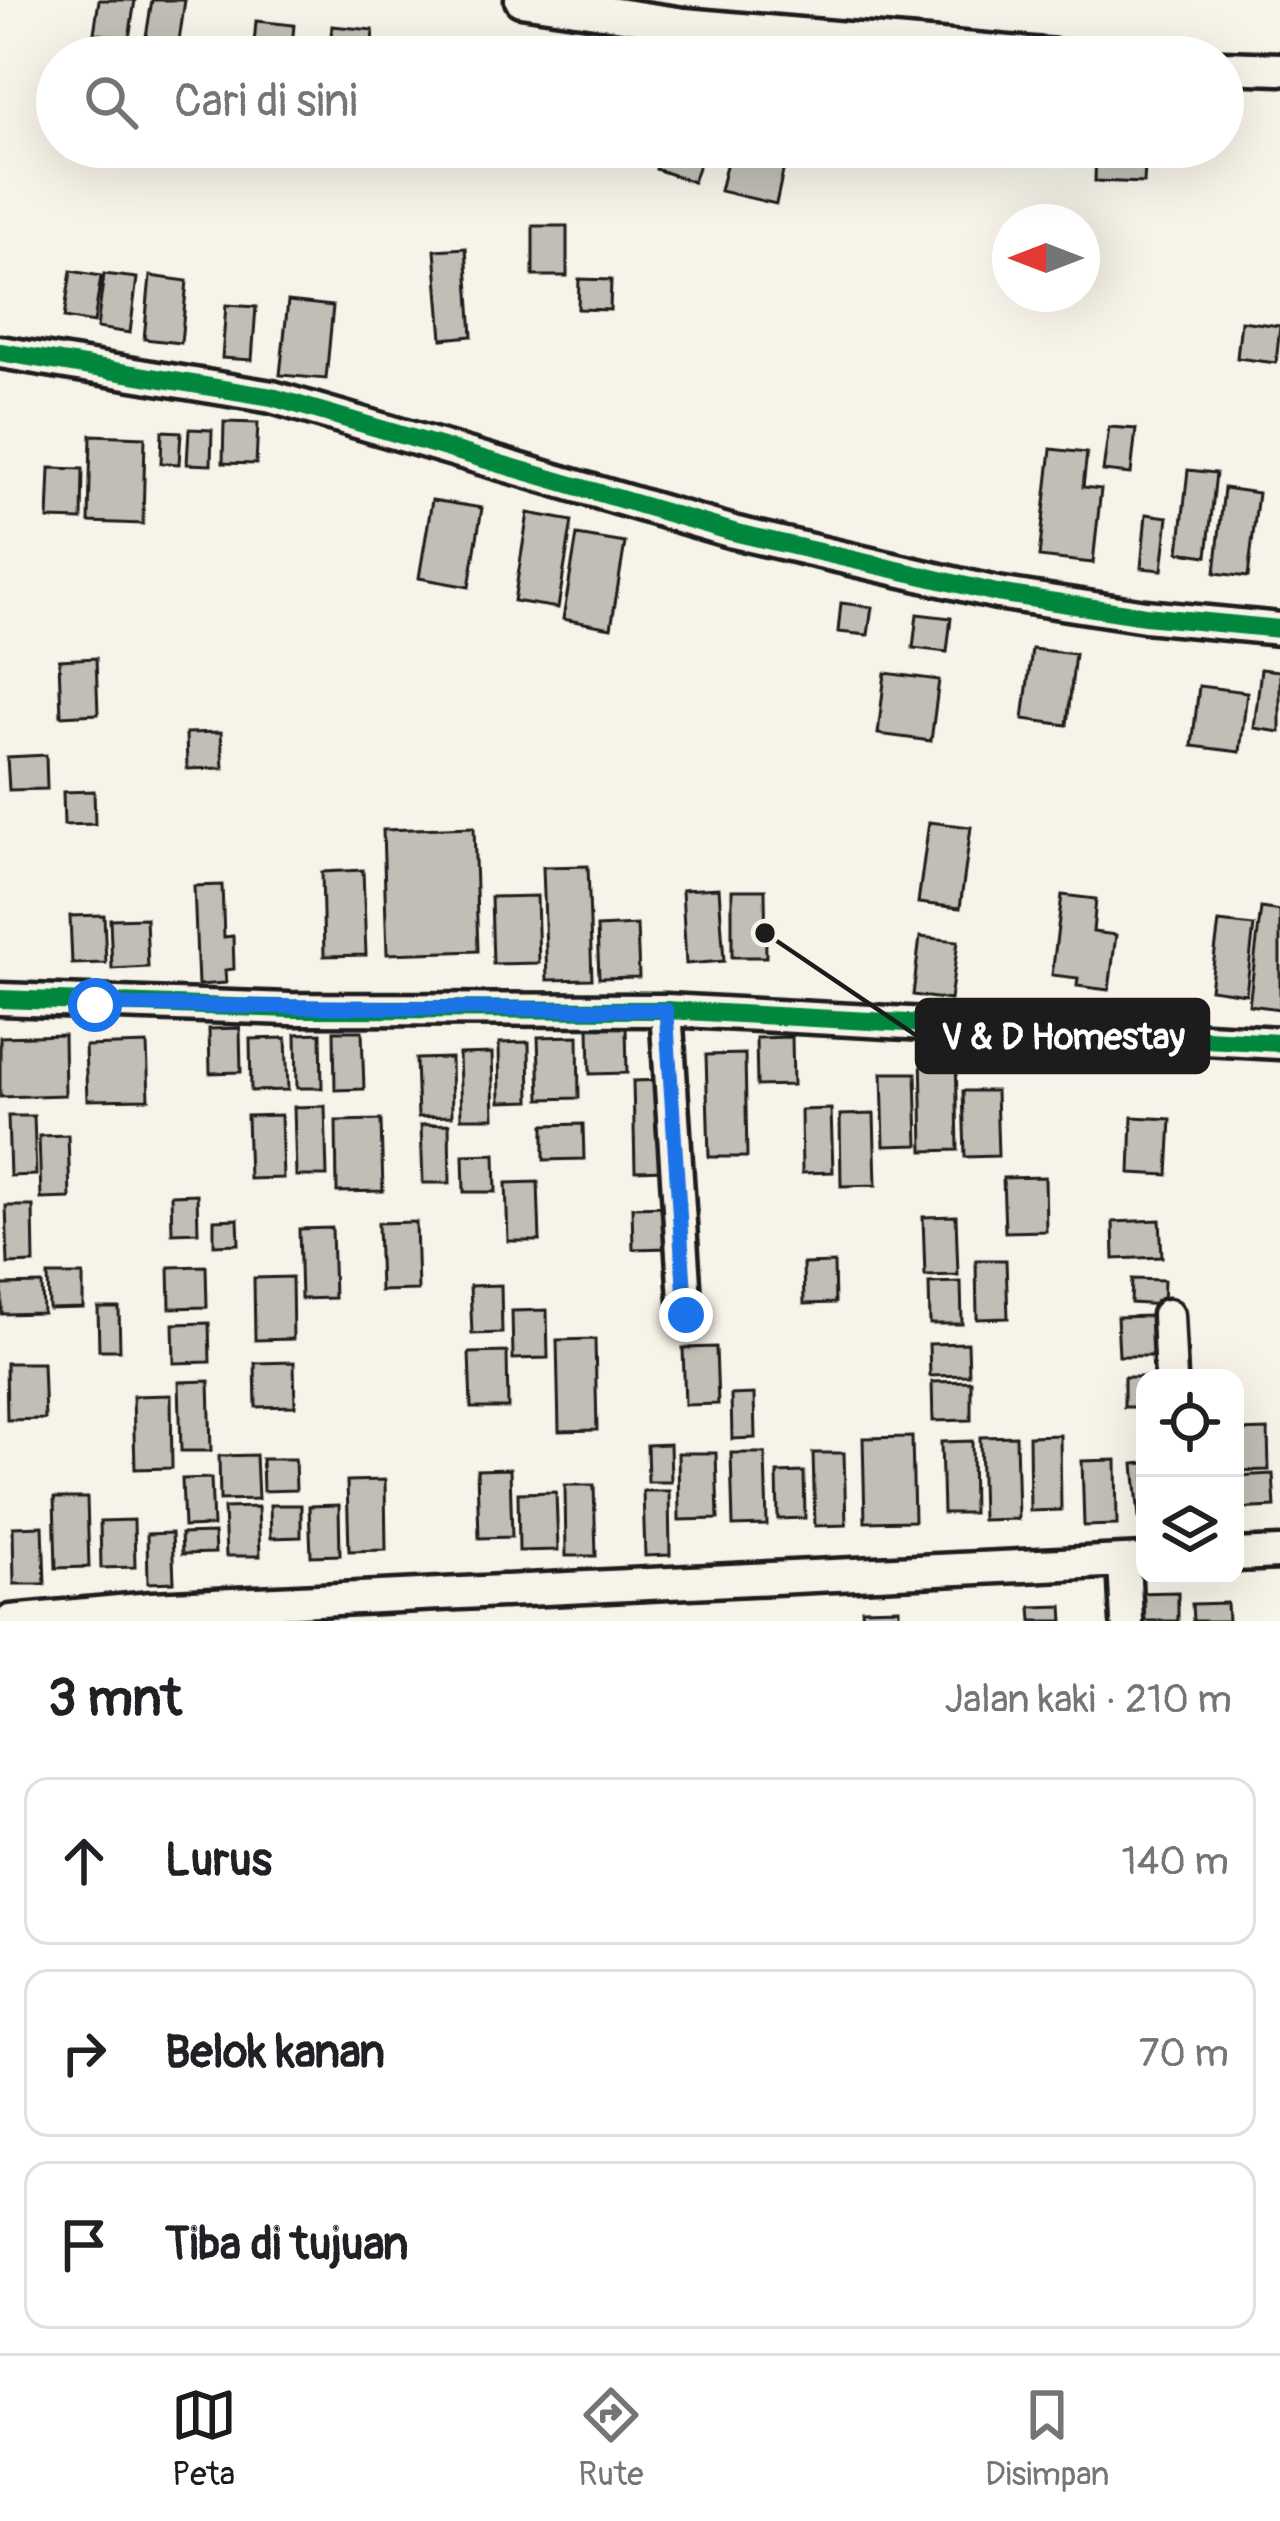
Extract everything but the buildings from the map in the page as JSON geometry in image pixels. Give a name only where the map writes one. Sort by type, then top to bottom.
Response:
[{"type":"street","points":[[521,0],[873,36]]},
{"type":"street","points":[[1244,68],[1280,68]]},
{"type":"street","points":[[0,352],[272,398],[733,532],[997,593],[1145,616],[1280,629]]},
{"type":"street","points":[[0,999],[247,1008],[666,1010],[1280,1042]]},
{"type":"street","points":[[666,1010],[686,1315]]},
{"type":"street","points":[[1168,1315],[1171,1369]]},
{"type":"street","points":[[1244,1555],[1280,1553]]},
{"type":"street","points":[[11,1621],[152,1607],[1134,1561],[1127,1621]]},
{"type":"cycle path","points":[[0,352],[272,397],[733,532],[997,593],[1145,616],[1280,629]]},
{"type":"cycle path","points":[[0,999],[290,1009],[666,1010],[1280,1043]]},
{"type":"place","name":"V & D Homestay","points":[[765,933]]},
{"type":"route","points":[[95,1005],[666,1010],[686,1315]]}]
